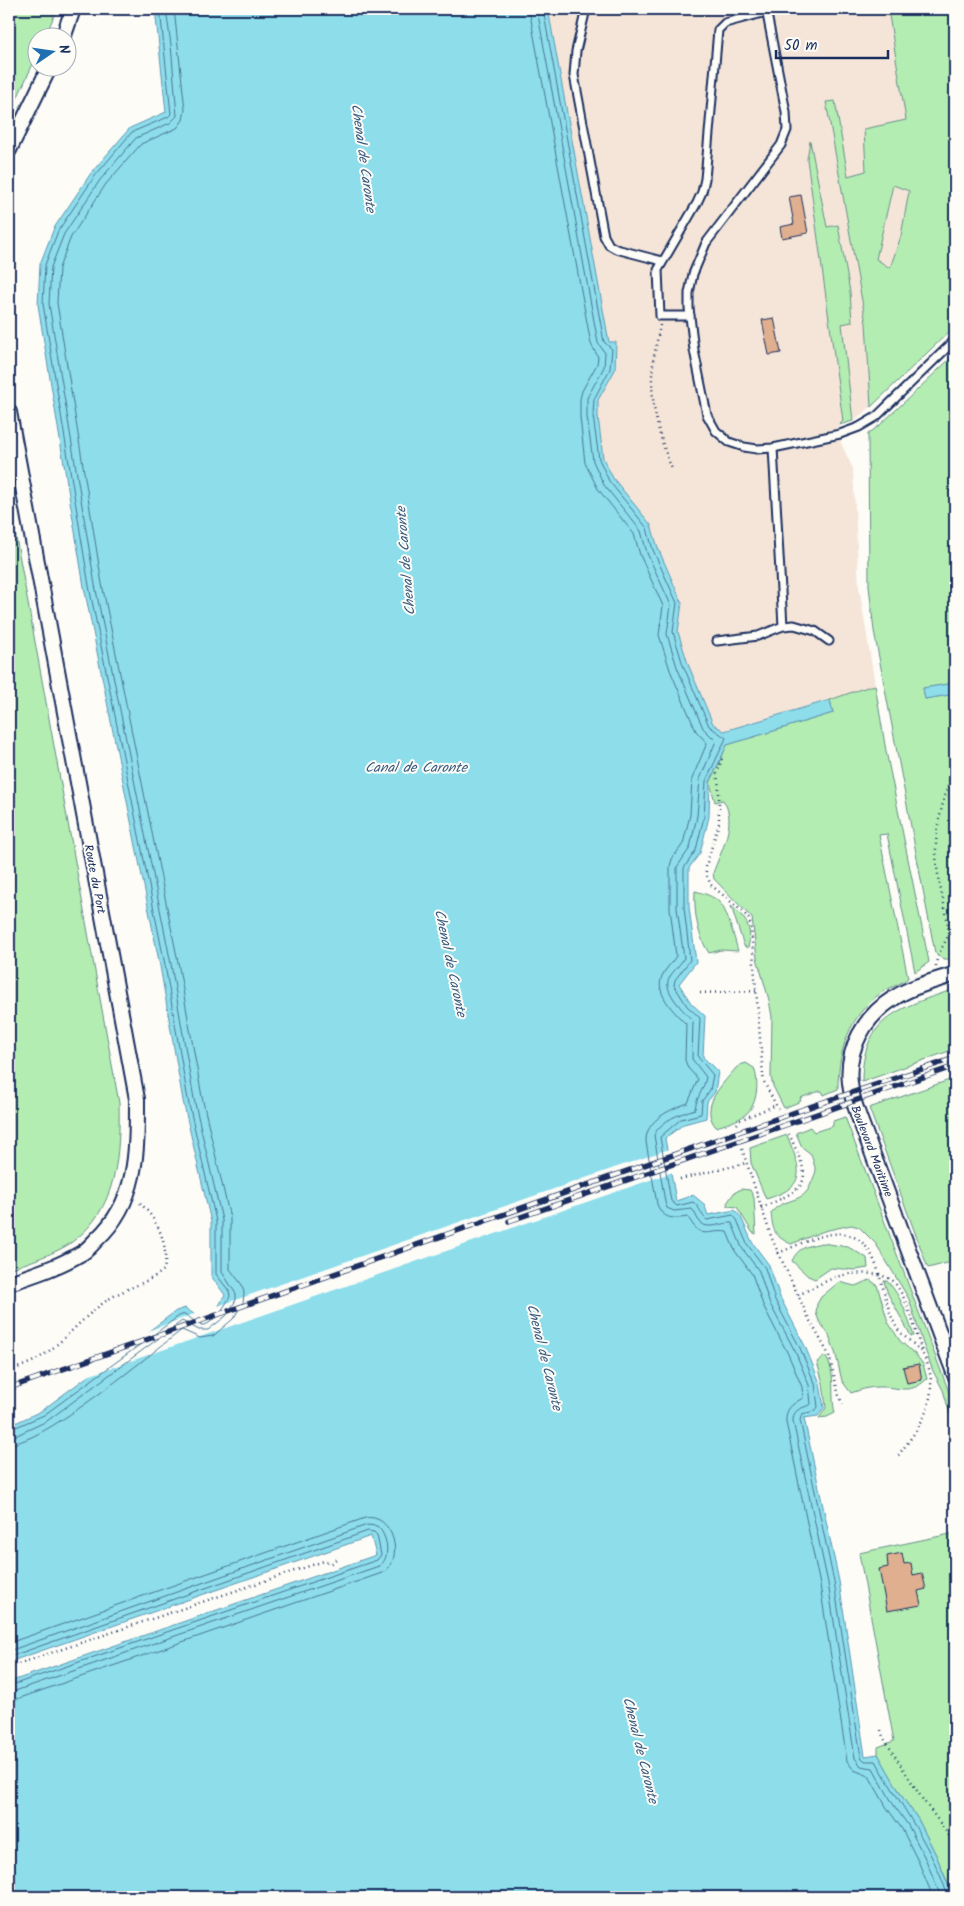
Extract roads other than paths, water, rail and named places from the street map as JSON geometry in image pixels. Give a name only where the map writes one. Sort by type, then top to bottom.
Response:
[{"type":"street","points":[[66,28],[73,9]]},
{"type":"street","points":[[9,150],[44,78]]},
{"type":"street","name":"Route du Port","points":[[9,412],[137,1099],[137,1139],[133,1175],[124,1204],[107,1230],[82,1254],[9,1283]]},
{"type":"street","name":"Boulevard Maritime","points":[[955,974],[895,997],[880,1008],[860,1033],[850,1068],[850,1083],[856,1108],[955,1374]]},
{"type":"lane","points":[[586,9],[576,51],[574,75],[604,236],[609,245],[616,249],[662,261]]},
{"type":"lane","points":[[690,316],[660,316],[658,270],[702,192],[705,180],[718,30],[725,23],[766,11],[786,112],[786,130],[781,145],[770,161],[706,243],[692,274],[690,316],[694,350],[707,415],[716,431],[729,442],[744,447],[773,448],[840,434],[864,425],[876,416],[955,340]]},
{"type":"lane","points":[[773,448],[783,626]]},
{"type":"lane","points":[[717,641],[758,636],[783,626],[794,625],[814,630],[829,641]]},
{"type":"water","name":"Canal de Caronte","points":[[155,9],[548,9],[609,342],[616,342],[615,370],[598,400],[603,458],[613,478],[651,525],[658,548],[682,603],[678,632],[688,664],[713,724],[724,731],[830,700],[833,713],[727,745],[710,782],[709,817],[700,853],[689,868],[689,907],[696,962],[679,984],[691,1003],[705,1016],[703,1057],[718,1072],[715,1092],[707,1102],[706,1118],[684,1124],[665,1138],[676,1201],[693,1195],[704,1204],[708,1215],[735,1210],[741,1217],[752,1242],[769,1265],[780,1297],[805,1346],[820,1383],[824,1408],[818,1416],[804,1418],[839,1581],[865,1756],[878,1754],[903,1798],[918,1819],[936,1855],[953,1897],[9,1897],[9,1682],[376,1555],[371,1536],[9,1662],[9,1426],[41,1411],[176,1311],[185,1308],[203,1320],[217,1309],[225,1295],[211,1276],[211,1222],[183,1101],[160,966],[84,587],[38,305],[40,264],[54,228],[91,173],[130,128],[166,112]]},
{"type":"water","points":[[955,683],[955,694],[925,699],[923,688]]},
{"type":"railway","points":[[9,1388],[821,1103],[955,1058]]},
{"type":"railway","points":[[509,1221],[955,1066]]},
{"type":"water label","name":"Chenal de Caronte","points":[[364,158]]},
{"type":"water label","name":"Chenal de Caronte","points":[[405,561]]},
{"type":"water label","name":"Chenal de Caronte","points":[[451,963]]},
{"type":"water label","name":"Chenal de Caronte","points":[[545,1357]]},
{"type":"water label","name":"Chenal de Caronte","points":[[641,1750]]}]
